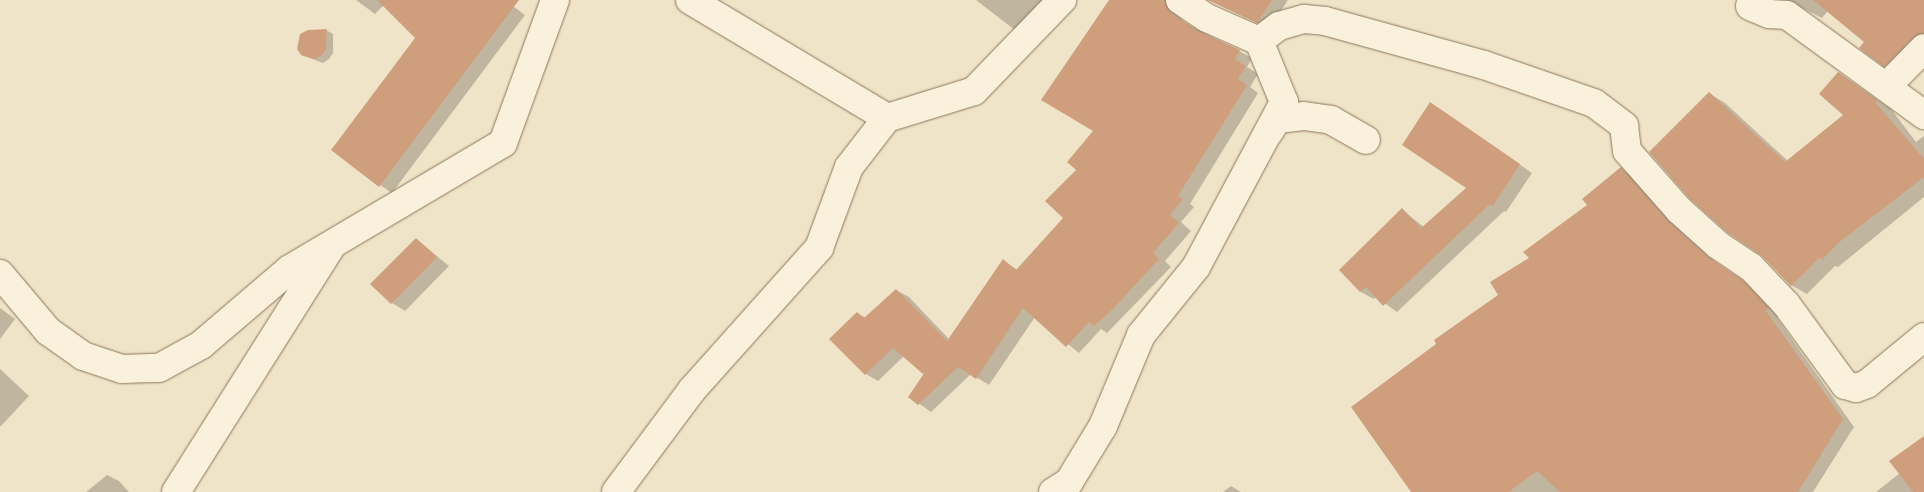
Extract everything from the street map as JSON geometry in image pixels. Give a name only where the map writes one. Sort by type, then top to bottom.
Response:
[{"type":"street","points":[[0,274],[48,331],[83,356],[122,369],[159,368],[201,345],[290,269],[504,143],[555,0]]},
{"type":"street","points":[[690,0],[887,118]]},
{"type":"street","points":[[616,492],[692,390],[819,248],[849,167],[887,118],[974,91],[1062,0]]},
{"type":"street","points":[[1066,489],[1103,426],[1141,336],[1196,267],[1284,102],[1259,41],[1207,18],[1180,0]]},
{"type":"street","points":[[1751,2],[1769,14],[1787,14],[1924,115]]},
{"type":"street","points":[[1259,41],[1279,26],[1304,19],[1325,21],[1484,66],[1594,103],[1624,126],[1627,152],[1679,210],[1718,245],[1750,267],[1786,304],[1845,385],[1856,388],[1866,384],[1924,337]]},
{"type":"street","points":[[1886,87],[1924,48]]},
{"type":"street","points":[[1237,190],[1277,119],[1304,116],[1331,120],[1366,140]]},
{"type":"street","points":[[176,492],[333,244]]},
{"type":"building","points":[[377,0],[519,0],[379,187],[331,150],[415,38]]},
{"type":"building","points":[[1109,0],[1165,0],[1171,13],[1198,31],[1240,50],[1235,59],[1246,66],[1238,79],[1247,85],[1178,196],[1183,199],[1170,215],[1179,223],[1153,253],[1159,259],[1112,310],[1094,326],[1089,322],[1066,347],[1023,308],[976,379],[958,367],[918,405],[908,397],[925,372],[923,374],[893,348],[865,375],[829,339],[857,312],[864,318],[896,289],[947,341],[1003,259],[1016,270],[1063,218],[1045,201],[1076,170],[1067,162],[1093,131],[1041,100]]},
{"type":"building","points":[[1208,0],[1272,0],[1257,23]]},
{"type":"building","points":[[1813,0],[1924,0],[1924,33],[1913,37],[1884,67],[1859,48],[1864,42]]},
{"type":"building","points":[[327,29],[326,49],[322,55],[315,59],[301,55],[297,49],[300,34],[308,30]]},
{"type":"building","points":[[1838,72],[1877,100],[1875,102],[1924,159],[1924,177],[1837,244],[1822,260],[1820,257],[1791,286],[1762,256],[1728,233],[1690,199],[1649,152],[1709,92],[1785,162],[1843,115],[1819,94]]},
{"type":"building","points":[[1430,102],[1520,164],[1493,206],[1490,204],[1383,306],[1366,287],[1360,292],[1339,270],[1402,208],[1421,228],[1466,188],[1402,145]]},
{"type":"building","points":[[1621,167],[1669,222],[1708,257],[1741,279],[1769,308],[1766,311],[1843,419],[1798,492],[1560,492],[1537,471],[1509,492],[1411,492],[1351,407],[1436,344],[1434,340],[1498,295],[1490,282],[1529,258],[1523,252],[1587,205],[1582,199]]},
{"type":"building","points":[[416,238],[437,257],[391,304],[370,284]]},
{"type":"building","points":[[1924,436],[1924,492],[1913,492],[1889,461]]}]
